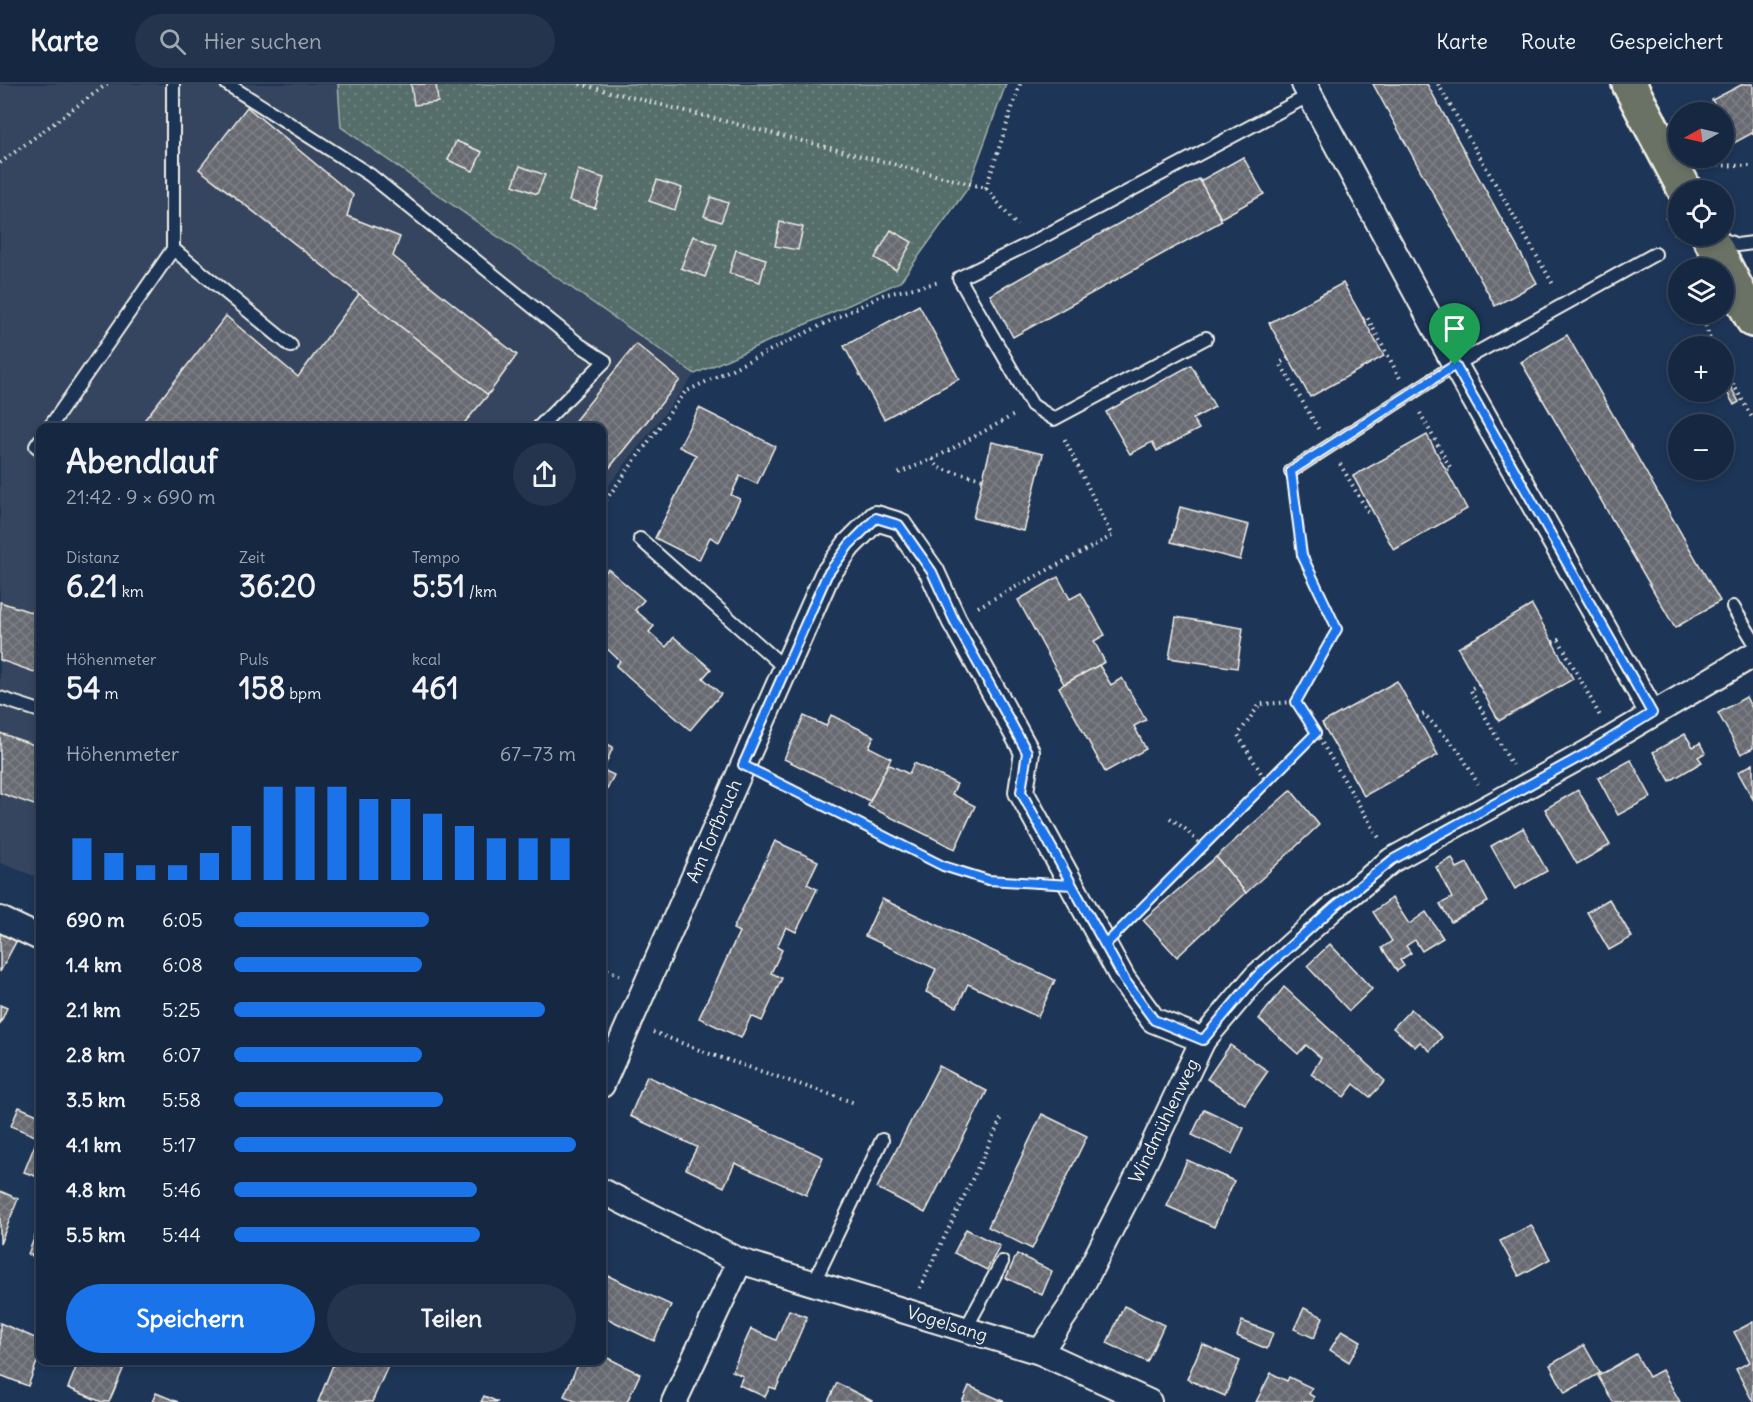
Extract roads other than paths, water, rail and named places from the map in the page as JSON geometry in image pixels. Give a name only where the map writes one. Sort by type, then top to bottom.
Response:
[{"type":"main road","points":[[1629,84],[1679,180]]},
{"type":"main road","points":[[1714,246],[1753,320]]},
{"type":"street","points":[[1307,90],[1455,365],[1652,713]]},
{"type":"street","name":"Am Torfbruch","points":[[606,1076],[827,575],[849,545],[876,518],[899,525],[932,572],[954,620],[1027,752],[1021,792],[1124,979],[1154,1020],[1203,1040]]},
{"type":"street","name":"Windmühlenweg","points":[[1040,1352],[1073,1303],[1142,1168],[1203,1040],[1256,977],[1334,907],[1392,860],[1611,738],[1753,655]]},
{"type":"street","points":[[0,919],[36,936]]},
{"type":"street","name":"Vogelsang","points":[[606,1193],[740,1262],[1040,1352],[1149,1402]]},
{"type":"street","points":[[674,1402],[740,1262]]},
{"type":"lane","points":[[52,423],[173,249],[173,84]]},
{"type":"lane","points":[[228,84],[370,175],[580,345],[605,360],[543,423]]},
{"type":"lane","points":[[1206,339],[1054,419],[1032,405],[959,278],[1030,243],[1307,90]]},
{"type":"lane","points":[[1734,244],[1753,243]]},
{"type":"lane","points":[[173,249],[291,346]]},
{"type":"lane","points":[[1291,471],[1455,365],[1655,254]]},
{"type":"lane","points":[[640,538],[786,669]]},
{"type":"lane","points":[[1733,607],[1753,640]]},
{"type":"lane","points":[[0,698],[36,710]]},
{"type":"lane","points":[[813,1284],[882,1140]]},
{"type":"lane","points":[[964,1330],[1002,1262]]}]
